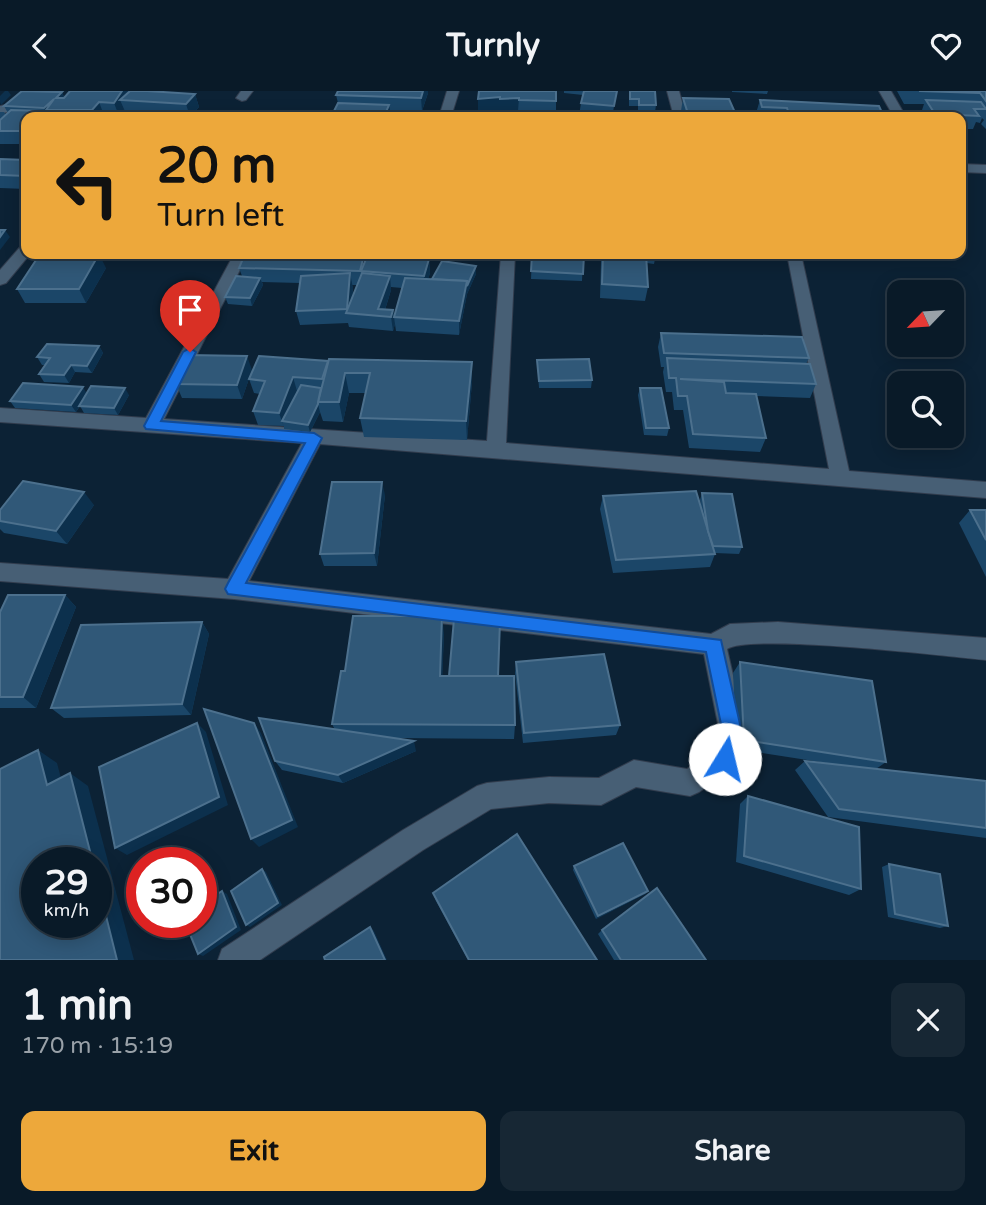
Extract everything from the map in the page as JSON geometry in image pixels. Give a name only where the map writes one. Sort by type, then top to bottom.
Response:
[{"type":"street","points":[[0,110],[20,105],[36,91]]},
{"type":"street","points":[[447,112],[453,91]]},
{"type":"street","points":[[673,91],[679,112]]},
{"type":"street","points":[[885,91],[897,112]]},
{"type":"street","points":[[966,168],[986,169]]},
{"type":"street","points":[[0,280],[21,255]]},
{"type":"street","points":[[151,426],[238,259]]},
{"type":"street","points":[[496,449],[508,259]]},
{"type":"street","points":[[794,259],[841,480]]},
{"type":"street","points":[[0,415],[496,449],[841,480],[986,490]]},
{"type":"street","points":[[234,589],[314,438]]},
{"type":"street","points":[[0,572],[234,589],[714,645],[730,634],[778,632],[986,649]]},
{"type":"street","points":[[233,960],[413,840],[488,796],[549,790],[601,792],[634,773],[690,783],[725,759],[730,724],[717,671],[714,645]]},
{"type":"building","points":[[22,91],[62,92],[56,98],[64,98],[70,91],[122,91],[114,103],[99,102],[92,110],[46,110],[54,99],[44,108],[4,106]]},
{"type":"building","points":[[130,91],[195,94],[186,104],[120,100]]},
{"type":"building","points":[[338,91],[423,91],[421,98],[336,95]]},
{"type":"building","points":[[479,91],[556,91],[556,101],[500,97],[478,99]]},
{"type":"building","points":[[584,91],[617,91],[614,106],[581,103]]},
{"type":"building","points":[[630,91],[655,91],[656,105],[639,105],[639,99],[630,99]]},
{"type":"building","points":[[919,91],[986,91],[986,101],[980,93]]},
{"type":"building","points":[[683,98],[729,99],[735,112],[687,112]]},
{"type":"building","points":[[760,100],[879,106],[882,112],[788,112],[787,108],[762,107]]},
{"type":"building","points":[[926,100],[981,102],[986,109],[974,109],[979,116],[966,115],[966,112],[934,112]]},
{"type":"building","points":[[338,103],[389,105],[386,112],[334,112]]},
{"type":"building","points":[[11,110],[43,111],[21,112],[21,131],[0,131],[0,120]]},
{"type":"building","points":[[0,159],[21,160],[21,176],[0,175]]},
{"type":"building","points":[[37,259],[96,259],[79,289],[17,289]]},
{"type":"building","points":[[243,259],[363,259],[360,271],[239,268]]},
{"type":"building","points":[[366,259],[429,259],[424,276],[361,271]]},
{"type":"building","points":[[532,259],[584,259],[583,274],[531,271]]},
{"type":"building","points":[[603,259],[646,259],[648,287],[602,284]]},
{"type":"building","points":[[442,261],[476,266],[467,286],[467,281],[432,279]]},
{"type":"building","points":[[350,273],[347,309],[296,311],[301,276]]},
{"type":"building","points":[[362,273],[390,276],[378,309],[393,310],[391,317],[346,313]]},
{"type":"building","points":[[236,276],[260,278],[250,298],[225,297]]},
{"type":"building","points":[[405,278],[467,281],[459,321],[394,317]]},
{"type":"building","points":[[661,333],[802,337],[809,358],[664,353]]},
{"type":"building","points":[[47,344],[99,346],[87,366],[71,365],[64,375],[39,374],[50,358],[37,357]]},
{"type":"building","points":[[188,355],[247,356],[237,385],[176,384]]},
{"type":"building","points":[[259,356],[328,361],[322,379],[293,377],[279,413],[253,411],[265,381],[249,379]]},
{"type":"building","points":[[667,358],[810,364],[816,384],[680,379],[724,382],[726,393],[756,394],[766,438],[693,434],[687,396],[678,396],[676,378],[669,378]]},
{"type":"building","points":[[329,359],[472,362],[466,421],[360,418],[370,373],[345,373],[339,402],[318,402]]},
{"type":"building","points":[[589,359],[592,380],[539,381],[537,360]]},
{"type":"building","points":[[23,383],[83,387],[71,405],[10,401]]},
{"type":"building","points":[[301,385],[321,388],[318,404],[308,425],[282,421]]},
{"type":"building","points":[[91,386],[125,388],[114,408],[79,406]]},
{"type":"building","points":[[640,388],[661,388],[669,428],[646,428]]},
{"type":"building","points":[[23,481],[84,492],[56,531],[0,521],[0,510]]},
{"type":"building","points":[[332,482],[382,482],[374,553],[320,554]]},
{"type":"building","points":[[696,491],[715,554],[616,560],[603,496]]},
{"type":"building","points":[[702,493],[732,494],[742,547],[713,546]]},
{"type":"building","points":[[970,510],[986,510],[986,540]]},
{"type":"building","points":[[8,595],[65,595],[23,697],[0,697],[0,612]]},
{"type":"building","points":[[353,616],[442,616],[440,676],[514,676],[515,725],[332,724],[341,671],[345,671]]},
{"type":"building","points":[[454,619],[500,621],[498,676],[449,676]]},
{"type":"building","points":[[202,622],[182,704],[51,708],[81,625]]},
{"type":"building","points":[[604,654],[620,725],[524,733],[516,662]]},
{"type":"building","points":[[740,662],[872,681],[886,762],[744,740]]},
{"type":"building","points":[[204,709],[254,723],[292,820],[251,839]]},
{"type":"building","points":[[259,718],[414,741],[338,775],[275,761]]},
{"type":"building","points":[[197,723],[219,797],[115,848],[99,767]]},
{"type":"building","points":[[38,750],[47,785],[70,773],[89,847],[21,847],[21,938],[112,938],[117,960],[0,960],[0,769]]},
{"type":"building","points":[[805,761],[986,781],[986,828],[839,809]]},
{"type":"building","points":[[748,796],[859,827],[861,889],[744,856]]},
{"type":"building","points":[[517,834],[597,960],[469,960],[433,893]]},
{"type":"building","points":[[623,843],[648,891],[598,916],[574,866]]},
{"type":"building","points":[[889,864],[940,874],[948,926],[895,914]]},
{"type":"building","points":[[262,869],[278,903],[246,925],[231,891]]},
{"type":"building","points":[[657,888],[706,960],[621,960],[602,930]]},
{"type":"building","points":[[222,891],[236,927],[198,954],[192,938],[217,938],[217,894]]},
{"type":"building","points":[[370,927],[385,960],[325,960],[324,957]]},
{"type":"route","points":[[190,352],[151,426],[314,438],[234,589],[714,645],[717,671],[730,724],[725,759]]}]
